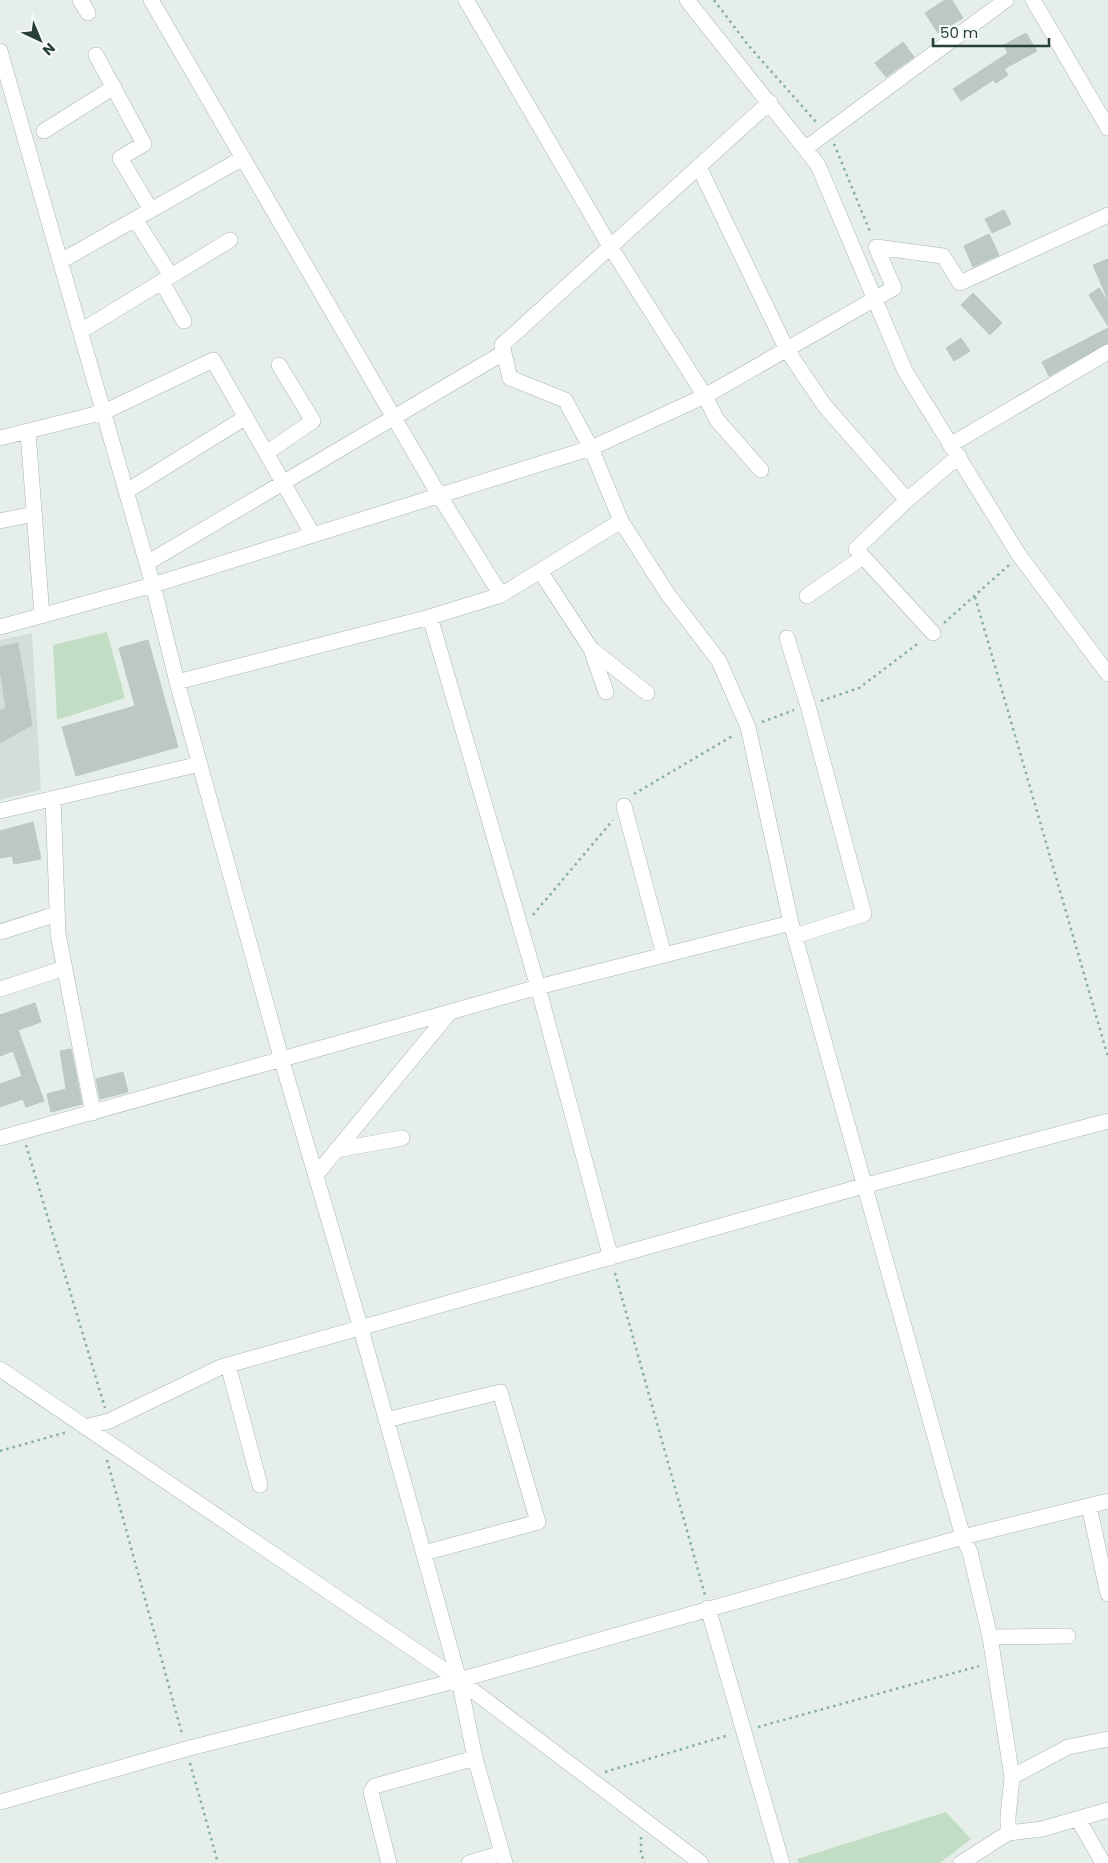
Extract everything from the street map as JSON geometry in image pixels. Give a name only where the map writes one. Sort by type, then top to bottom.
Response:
[{"type":"street","points":[[80,0],[88,14]]},
{"type":"street","points":[[151,0],[439,495],[501,595]]},
{"type":"street","points":[[466,0],[611,248],[705,396],[717,420],[761,470]]},
{"type":"street","points":[[687,0],[732,58],[770,102],[818,165],[905,371],[1019,555],[1106,665]]},
{"type":"street","points":[[806,148],[1006,0]]},
{"type":"street","points":[[1033,0],[1108,128]]},
{"type":"street","points":[[0,51],[153,584],[177,682],[282,1061],[361,1329],[459,1680],[475,1758],[504,1858],[469,1863]]},
{"type":"street","points":[[96,55],[144,144],[120,158],[151,210]]},
{"type":"street","points":[[44,131],[114,87]]},
{"type":"street","points":[[770,102],[502,345],[503,353],[510,378],[565,400],[591,448],[621,521],[667,594],[719,661],[748,727],[793,930],[963,1537],[970,1552],[990,1637],[1012,1777],[1008,1833]]},
{"type":"street","points":[[61,262],[243,158]]},
{"type":"street","points":[[699,167],[787,350],[824,405],[907,500]]},
{"type":"street","points":[[876,247],[943,256],[960,283],[1108,215]]},
{"type":"street","points":[[135,220],[166,279],[184,321]]},
{"type":"street","points":[[81,331],[230,240]]},
{"type":"street","points":[[0,627],[153,584],[591,448],[705,396],[894,288],[876,247]]},
{"type":"street","points":[[933,633],[856,549],[907,500],[954,450],[1108,352]]},
{"type":"street","points":[[147,563],[284,484],[393,416],[503,353]]},
{"type":"street","points":[[0,438],[104,412],[213,360],[313,534]]},
{"type":"street","points":[[266,453],[313,421],[279,365]]},
{"type":"street","points":[[126,491],[246,417]]},
{"type":"street","points":[[28,432],[42,616]]},
{"type":"street","points":[[0,521],[34,514]]},
{"type":"street","points":[[177,682],[430,617],[501,595],[621,521]]},
{"type":"street","points":[[807,596],[863,557]]},
{"type":"street","points":[[540,571],[592,649],[606,692]]},
{"type":"street","points":[[430,617],[538,987],[611,1258]]},
{"type":"street","points":[[0,1138],[94,1114],[538,987],[664,955],[864,914],[808,706],[787,638]]},
{"type":"street","points":[[592,649],[647,693]]},
{"type":"street","points":[[0,811],[200,764]]},
{"type":"street","points":[[53,798],[58,934],[94,1114]]},
{"type":"street","points":[[624,806],[664,955]]},
{"type":"street","points":[[0,932],[57,914]]},
{"type":"street","points":[[0,989],[65,968]]},
{"type":"street","points":[[316,1175],[450,1012]]},
{"type":"street","points":[[85,1427],[109,1421],[228,1365],[864,1186],[1108,1121]]},
{"type":"street","points":[[336,1150],[402,1138]]},
{"type":"street","points":[[228,1365],[260,1485]]},
{"type":"street","points":[[0,1369],[459,1680],[701,1863]]},
{"type":"street","points":[[386,1420],[500,1392],[538,1522],[424,1553]]},
{"type":"street","points":[[0,1802],[186,1749],[459,1680],[963,1537],[1108,1501]]},
{"type":"street","points":[[1089,1506],[1108,1594]]},
{"type":"street","points":[[708,1608],[782,1863]]},
{"type":"street","points":[[990,1637],[1068,1636]]},
{"type":"street","points":[[1012,1777],[1068,1746],[1108,1738]]},
{"type":"street","points":[[390,1863],[371,1792],[375,1786],[475,1758]]},
{"type":"street","points":[[961,1863],[981,1857],[1008,1833],[1042,1829],[1108,1810]]},
{"type":"street","points":[[1078,1819],[1103,1863]]},
{"type":"path","points":[[714,0],[748,45],[832,141],[876,247]]},
{"type":"path","points":[[748,727],[859,688],[933,633],[975,597],[1019,555]]},
{"type":"path","points":[[975,597],[1108,1056]]},
{"type":"path","points":[[23,1133],[109,1421]]},
{"type":"path","points":[[611,1258],[708,1608]]},
{"type":"path","points":[[0,1450],[85,1427]]},
{"type":"path","points":[[111,1444],[105,1453],[218,1863]]},
{"type":"path","points":[[593,1783],[603,1773],[744,1730],[993,1662]]},
{"type":"path","points":[[644,1863],[641,1852],[641,1837],[647,1824]]},
{"type":"shaded area","points":[[32,633],[41,790],[0,800],[0,640]]},
{"type":"green space","points":[[107,632],[125,698],[57,720],[53,645]]},
{"type":"green space","points":[[946,1812],[971,1839],[940,1863],[799,1863],[797,1859]]},
{"type":"building","points":[[945,0],[952,0],[963,18],[938,33],[925,13]]},
{"type":"building","points":[[1026,33],[1037,51],[1004,69],[1008,75],[996,83],[993,80],[961,101],[953,89],[1008,53],[1004,45]]},
{"type":"building","points":[[903,42],[914,57],[886,77],[875,63]]},
{"type":"building","points":[[1004,210],[1011,224],[992,233],[985,219]]},
{"type":"building","points":[[989,234],[999,255],[973,267],[964,246]]},
{"type":"building","points":[[1108,259],[1108,300],[1093,265]]},
{"type":"building","points":[[1099,288],[1108,302],[1108,326],[1089,295]]},
{"type":"building","points":[[973,293],[1002,323],[990,335],[961,305]]},
{"type":"building","points":[[1108,328],[1108,343],[1049,376],[1042,362]]},
{"type":"building","points":[[961,338],[970,351],[954,361],[946,348]]},
{"type":"building","points":[[148,640],[178,747],[76,776],[62,727],[135,706],[119,648]]},
{"type":"building","points":[[18,643],[32,725],[0,743],[0,711],[6,708],[0,670],[0,647]]},
{"type":"building","points":[[33,822],[41,859],[14,864],[12,856],[0,858],[0,831]]},
{"type":"building","points":[[35,1003],[41,1022],[18,1030],[44,1101],[26,1107],[23,1099],[0,1107],[0,1084],[22,1076],[13,1051],[0,1056],[0,1015]]},
{"type":"building","points":[[71,1049],[82,1104],[51,1112],[47,1094],[66,1089],[60,1051]]},
{"type":"building","points":[[123,1072],[128,1092],[100,1099],[96,1079]]}]
